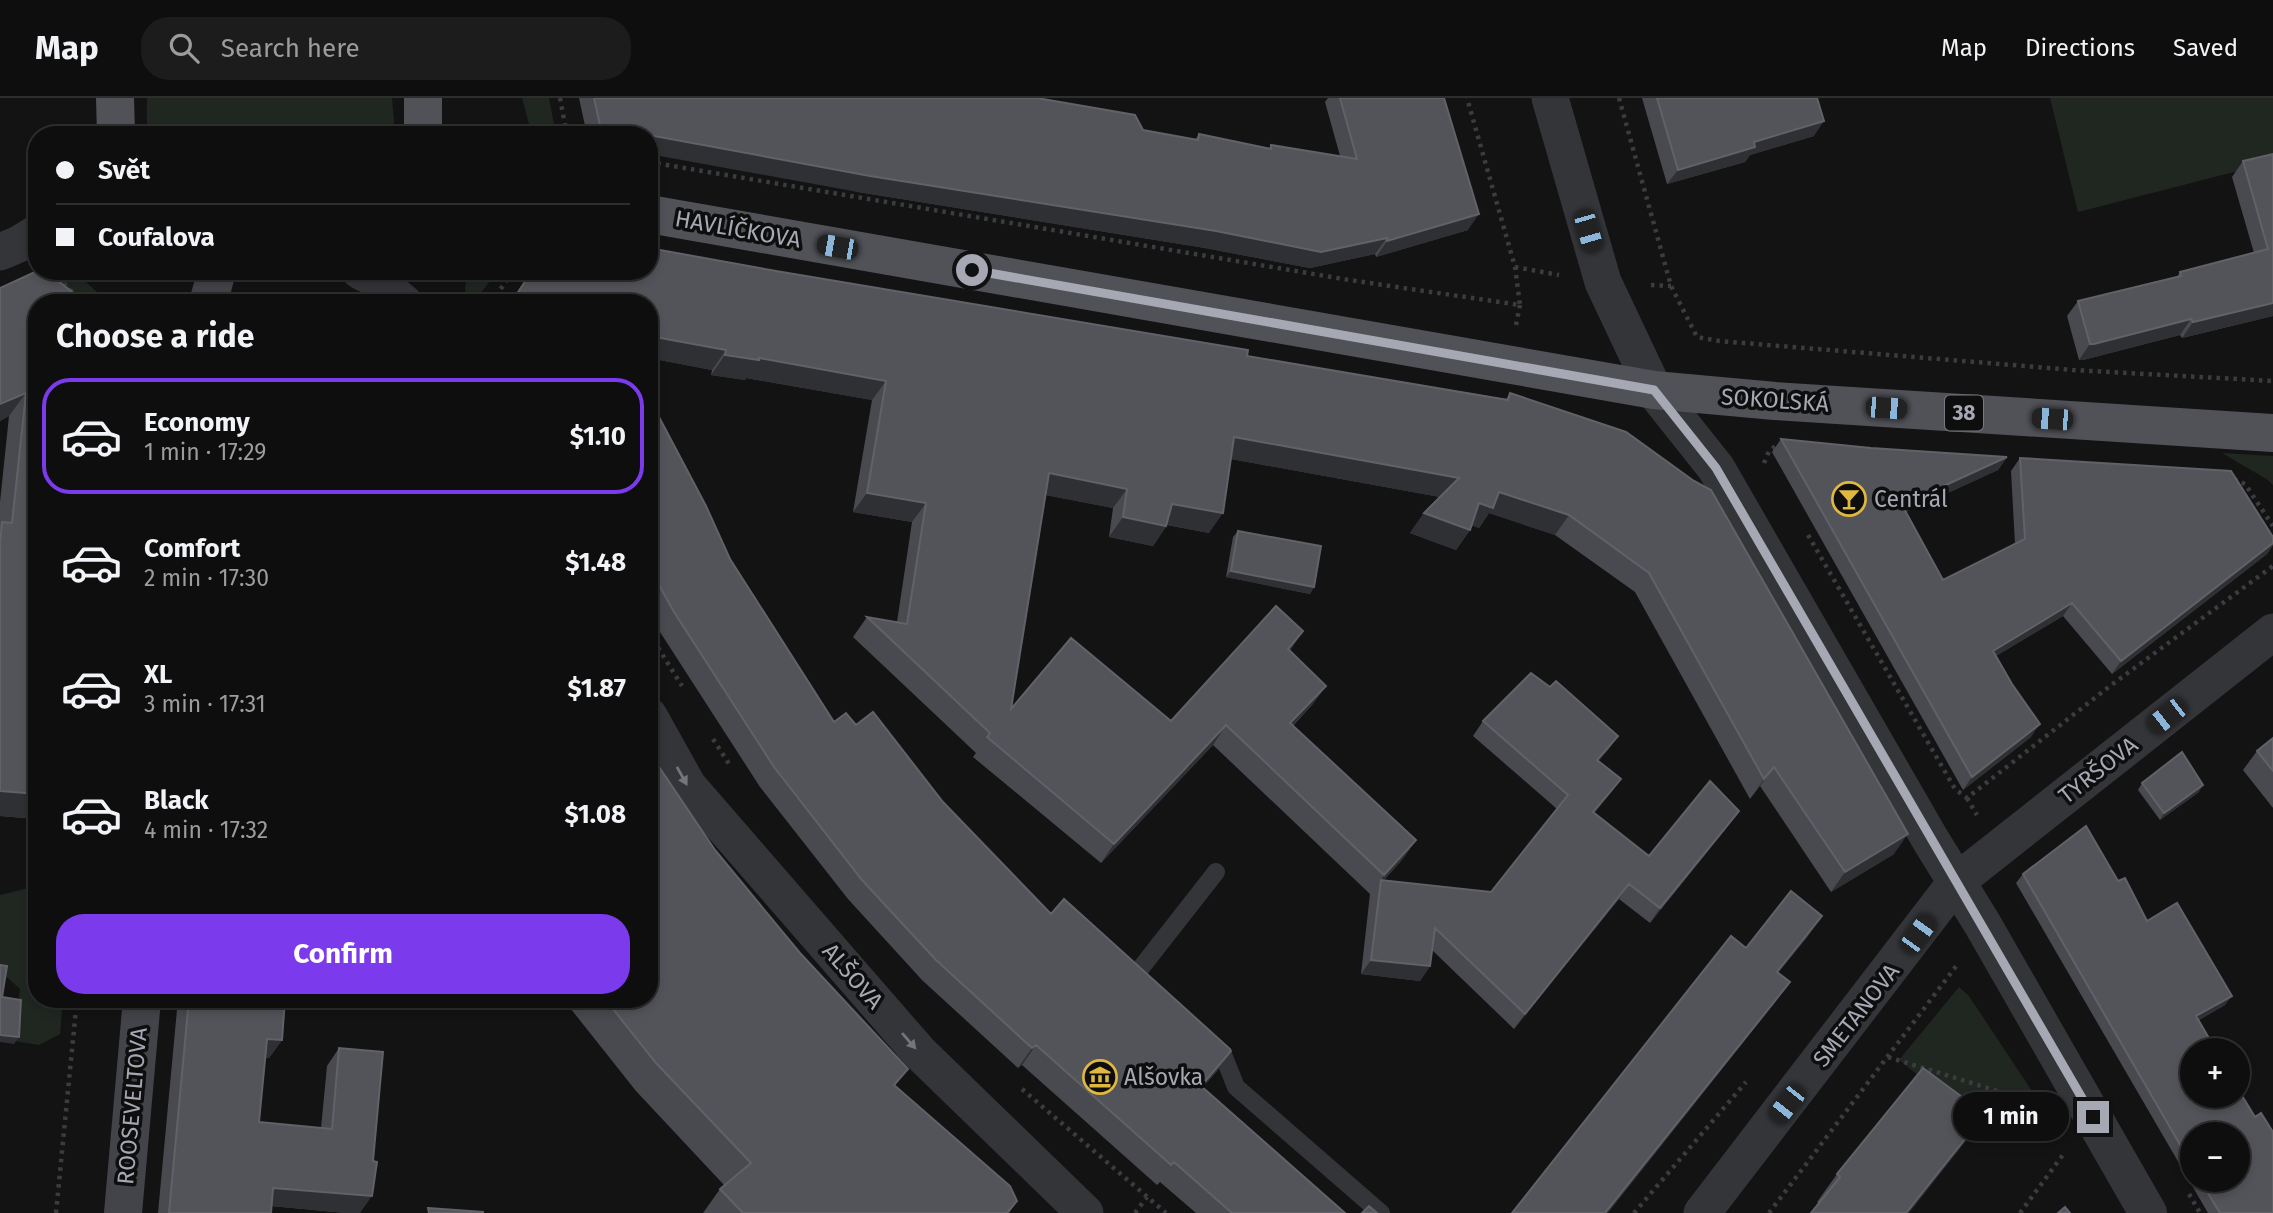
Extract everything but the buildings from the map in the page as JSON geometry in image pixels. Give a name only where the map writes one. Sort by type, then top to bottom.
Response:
[{"type":"main road","points":[[115,98],[116,126]]},
{"type":"main road","points":[[423,98],[423,126]]},
{"type":"main road","name":"HAVLÍČKOVA","points":[[658,216],[1654,390]]},
{"type":"main road","name":"SOKOLSKÁ","points":[[1654,390],[1775,401],[2273,433]]},
{"type":"main road","name":"ROOSEVELTOVA","points":[[123,1213],[141,1008]]},
{"type":"street","points":[[1550,98],[1603,282],[1654,390],[1716,468],[2148,1213]]},
{"type":"street","points":[[0,252],[28,238]]},
{"type":"street","points":[[376,280],[393,294]]},
{"type":"street","name":"TYRŠOVA","points":[[1956,882],[2273,632]]},
{"type":"street","name":"ALŠOVA","points":[[658,732],[688,786],[910,1042],[1085,1213]]},
{"type":"street","name":"SMETANOVA","points":[[1702,1213],[1906,951],[1956,882]]},
{"type":"lane","points":[[1153,996],[1133,978],[1216,872]]},
{"type":"lane","points":[[1193,1031],[1224,1057],[1236,1087],[1381,1213]]},
{"type":"path","points":[[560,98],[565,126]]},
{"type":"path","points":[[658,165],[1322,276],[1520,305],[1515,267],[1467,98]]},
{"type":"path","points":[[1619,98],[1671,286],[1697,337],[2073,370],[2273,381]]},
{"type":"path","points":[[61,280],[74,294]]},
{"type":"path","points":[[1763,465],[1775,445],[1786,446]]},
{"type":"path","points":[[2222,474],[2245,484],[2273,526]]},
{"type":"path","points":[[1806,533],[1955,789],[1967,798],[2110,686],[2273,566]]},
{"type":"path","points":[[658,648],[684,691]]},
{"type":"path","points":[[713,738],[735,773]]},
{"type":"path","points":[[1769,1213],[1945,981],[1983,925]]},
{"type":"path","points":[[1906,951],[1945,981]]},
{"type":"path","points":[[56,1213],[76,1008]]},
{"type":"path","points":[[1888,1057],[2047,1106]]},
{"type":"path","points":[[1018,1085],[1166,1213]]},
{"type":"path","points":[[2020,1213],[2069,1146]]},
{"type":"path","points":[[2189,1192],[2200,1213]]},
{"type":"path","points":[[1135,1213],[1147,1197]]},
{"type":"shaded area","points":[[147,98],[392,98],[394,122],[393,126],[147,126]]},
{"type":"shaded area","points":[[522,98],[549,98],[554,126],[530,126]]},
{"type":"shaded area","points":[[2050,98],[2273,98],[2273,162],[2078,212]]},
{"type":"shaded area","points":[[51,280],[84,280],[99,294],[69,294]]},
{"type":"shaded area","points":[[466,280],[491,280],[480,294],[466,294]]},
{"type":"shaded area","points":[[2222,453],[2273,456],[2273,485],[2268,480]]},
{"type":"shaded area","points":[[28,888],[28,1008],[62,1008],[60,1034],[39,1045],[14,1041],[20,989],[0,971],[0,895]]},
{"type":"shaded area","points":[[1959,987],[1969,996],[2040,1103],[1992,1128],[1983,1127],[1899,1060]]},
{"type":"place","name":"Centrál","points":[[1849,499]]},
{"type":"place","name":"Alšovka","points":[[1100,1077]]},
{"type":"route","points":[[972,270],[1654,390],[1716,468],[2093,1117]]}]
